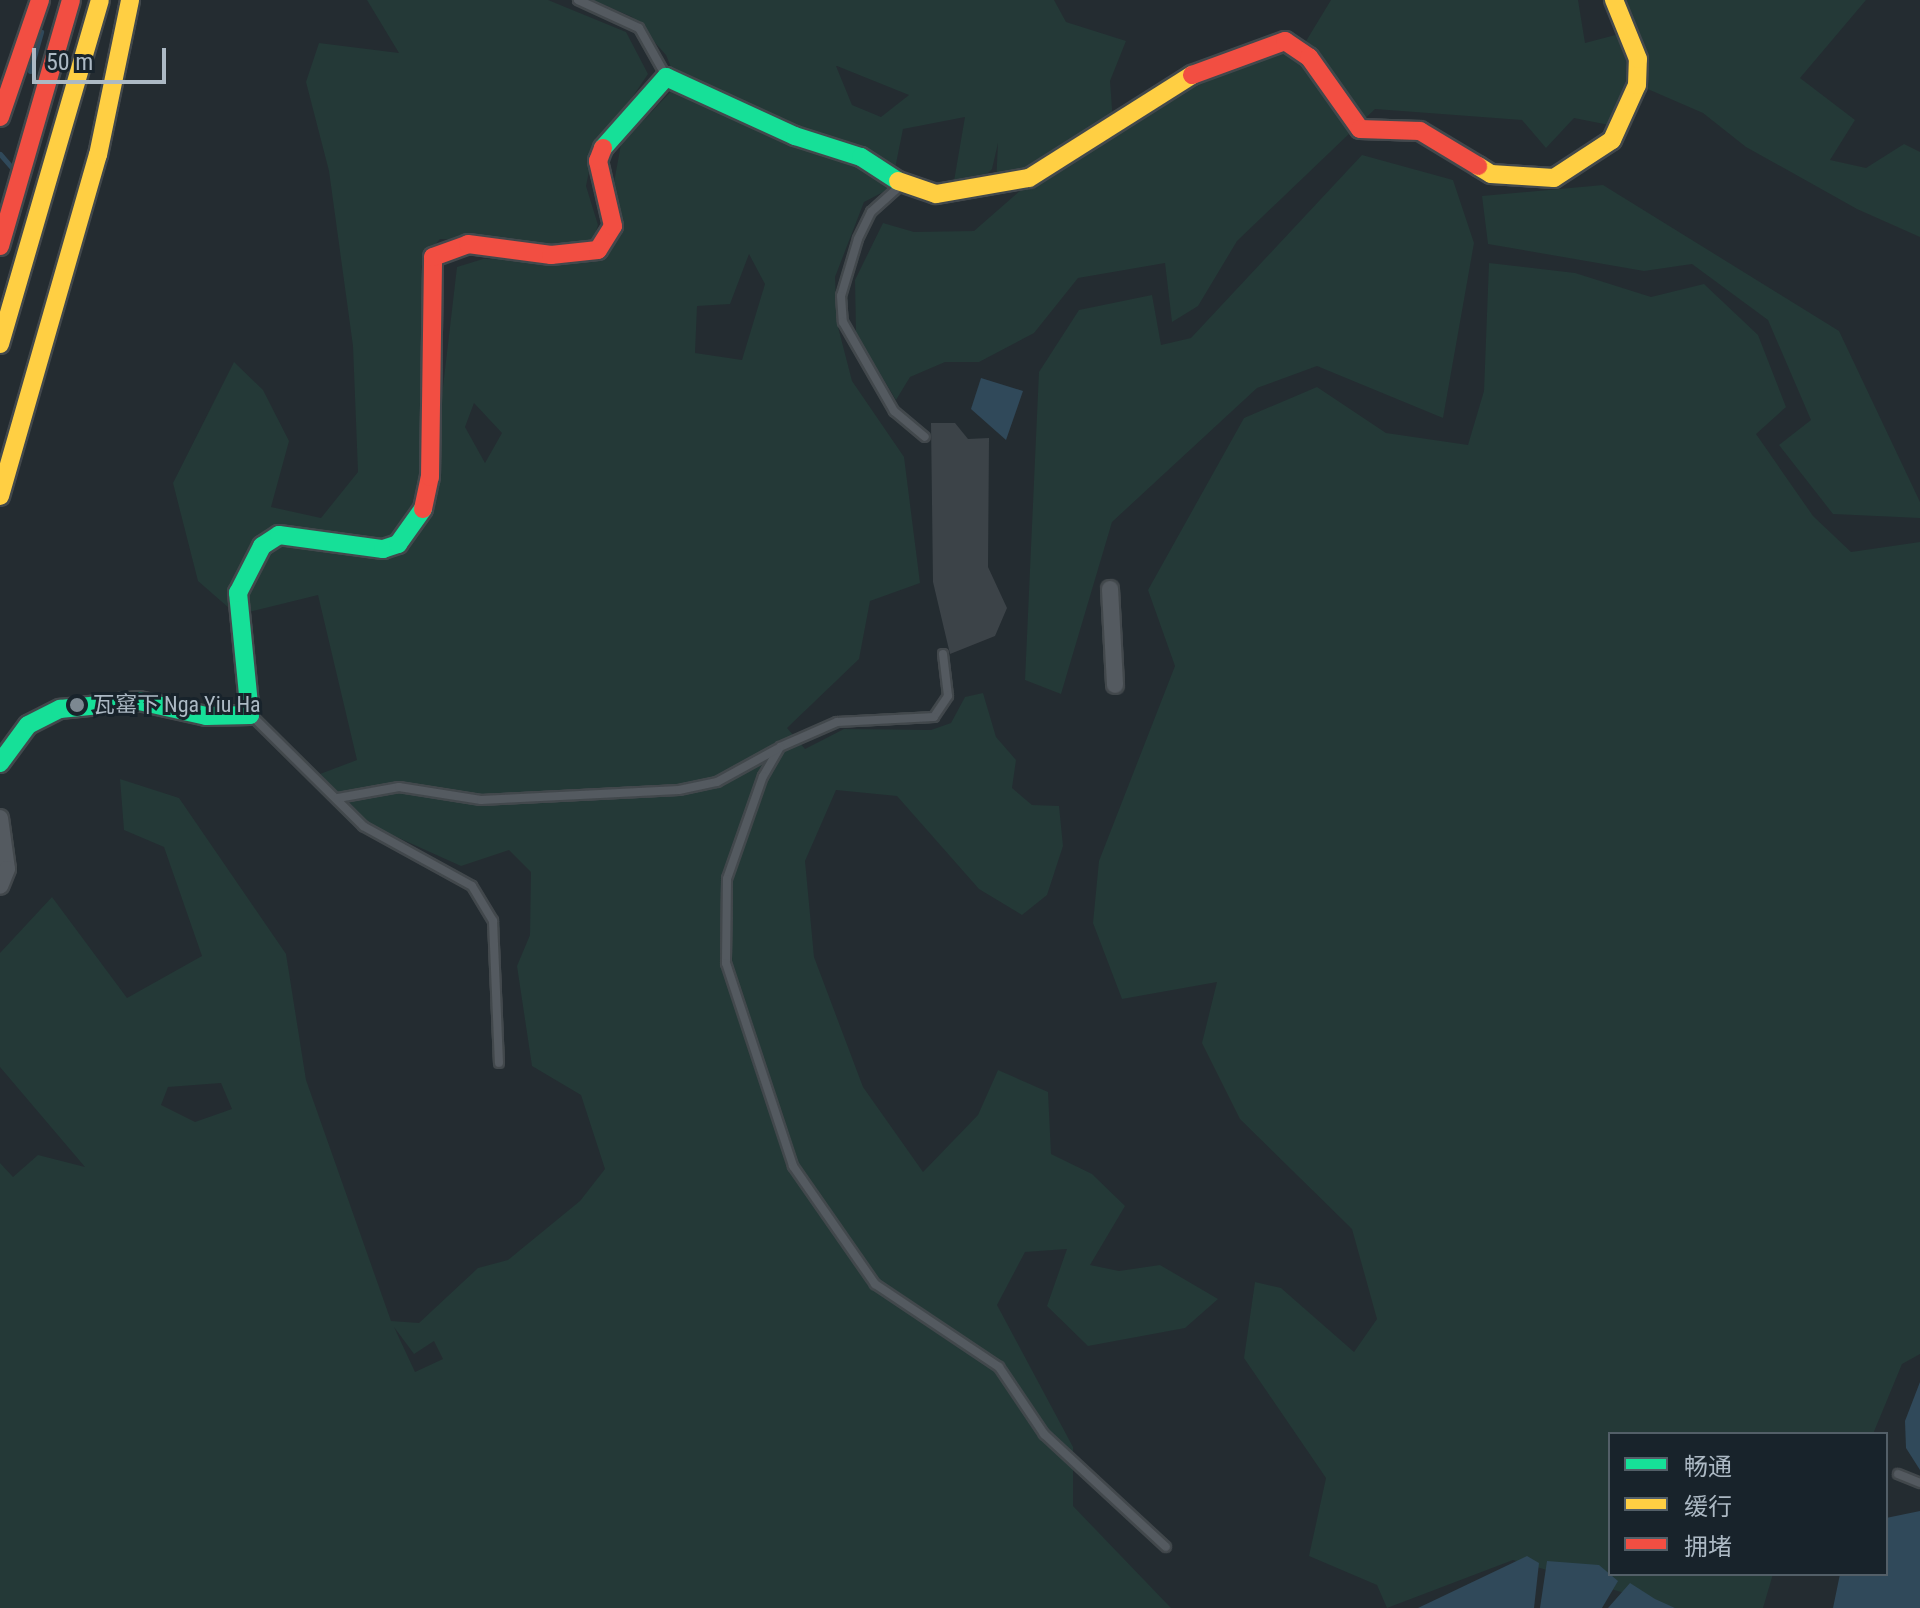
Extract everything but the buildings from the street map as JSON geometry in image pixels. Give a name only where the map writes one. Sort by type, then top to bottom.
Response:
[{"type":"main road","points":[[0,117],[40,0]]},
{"type":"main road","points":[[0,246],[71,0]]},
{"type":"main road","points":[[0,344],[100,0]]},
{"type":"main road","points":[[0,496],[98,155],[130,0]]},
{"type":"main road","points":[[0,763],[28,725],[60,709],[139,701],[206,716],[250,715],[238,593],[262,546],[279,535],[383,549],[398,544],[421,517],[430,477],[433,257],[468,244],[572,256],[598,250],[613,226],[598,161],[605,142],[666,77],[781,130],[861,157],[901,185],[936,194],[1029,178],[1208,65],[1285,41],[1309,57],[1360,129],[1420,131],[1491,174],[1554,178],[1612,140],[1637,85],[1638,59],[1614,0]]},
{"type":"street","points":[[1110,589],[1115,685]]},
{"type":"street","points":[[0,818],[7,869],[0,886]]},
{"type":"lane","points":[[578,0],[639,28],[666,77]]},
{"type":"lane","points":[[901,185],[871,212],[858,239],[841,296],[843,322],[894,411],[925,437]]},
{"type":"lane","points":[[338,798],[399,787],[481,800],[679,790],[717,782],[780,747],[837,722],[934,717],[948,696],[943,654]]},
{"type":"lane","points":[[250,715],[338,798],[363,826],[472,886],[493,921],[499,1063]]},
{"type":"lane","points":[[780,747],[739,836],[721,928],[726,963],[793,1166],[875,1284],[999,1367],[1044,1434],[1166,1547]]},
{"type":"lane","points":[[1898,1474],[1920,1483]]},
{"type":"green space","points":[[367,0],[548,0],[626,32],[648,74],[592,157],[586,186],[598,225],[592,245],[440,239],[429,252],[421,267],[433,399],[441,404],[457,267],[483,259],[600,260],[621,144],[678,84],[666,55],[632,17],[593,0],[1054,0],[1066,22],[1126,41],[1110,81],[1113,122],[996,184],[998,143],[992,169],[976,185],[954,181],[965,117],[903,129],[891,188],[864,202],[835,277],[837,323],[852,381],[904,457],[920,583],[870,601],[859,659],[787,728],[805,749],[844,729],[931,730],[951,723],[965,697],[983,693],[996,737],[1016,760],[1012,788],[1032,805],[1059,806],[1063,846],[1047,895],[1022,915],[979,889],[897,796],[836,790],[805,861],[814,957],[863,1087],[923,1172],[978,1115],[998,1070],[1048,1092],[1051,1154],[1092,1174],[1125,1206],[1090,1265],[1119,1271],[1160,1265],[1218,1299],[1185,1328],[1088,1346],[1047,1306],[1067,1249],[1025,1252],[997,1305],[1073,1447],[1073,1506],[1171,1608],[0,1608],[0,1163],[13,1177],[38,1155],[85,1167],[0,1067],[0,953],[52,897],[127,998],[202,956],[164,847],[124,830],[120,779],[179,798],[286,954],[306,1080],[391,1321],[419,1323],[478,1268],[508,1260],[580,1201],[605,1169],[581,1095],[532,1066],[517,966],[530,935],[531,872],[509,850],[461,866],[370,825],[320,774],[357,760],[318,595],[237,615],[198,581],[173,483],[234,362],[263,390],[289,441],[271,507],[321,518],[358,472],[353,346],[329,171],[306,82],[319,43],[399,53]],"holes":[[[836,66],[909,95],[881,117],[852,105]],[[749,254],[765,284],[742,360],[695,353],[697,306],[730,304]],[[474,403],[502,433],[485,463],[465,427]],[[221,1083],[232,1109],[195,1122],[161,1105],[168,1087]],[[394,1327],[414,1354],[434,1341],[443,1359],[415,1372]]]},
{"type":"green space","points":[[1331,0],[1578,0],[1585,43],[1623,33],[1633,83],[1619,127],[1574,118],[1546,148],[1522,120],[1375,109],[1237,241],[1198,306],[1172,322],[1165,263],[1078,278],[1034,333],[979,362],[945,362],[910,377],[896,400],[856,334],[855,280],[883,223],[914,232],[974,231],[1031,181],[1219,68],[1285,44],[1300,51]]},
{"type":"green space","points":[[1619,0],[1866,0],[1800,78],[1855,120],[1830,160],[1866,168],[1904,144],[1920,152],[1920,237],[1857,209],[1746,147],[1703,113],[1643,87]]},
{"type":"green space","points":[[1362,155],[1453,180],[1474,243],[1443,418],[1317,366],[1257,388],[1112,522],[1061,694],[1025,680],[1039,372],[1079,310],[1152,295],[1161,345],[1191,338]]},
{"type":"green space","points":[[1603,185],[1839,331],[1920,502],[1920,518],[1833,514],[1779,445],[1811,420],[1768,320],[1692,264],[1644,271],[1488,244],[1482,196]]},
{"type":"green space","points":[[1489,263],[1575,273],[1651,297],[1704,284],[1758,335],[1786,407],[1756,434],[1813,516],[1851,552],[1920,542],[1920,1354],[1902,1364],[1874,1432],[1608,1432],[1608,1576],[1772,1576],[1763,1608],[1675,1608],[1513,1560],[1387,1608],[1377,1585],[1309,1556],[1326,1478],[1244,1358],[1255,1282],[1281,1288],[1354,1352],[1377,1319],[1352,1229],[1240,1119],[1202,1043],[1217,982],[1122,999],[1093,923],[1099,861],[1175,666],[1148,590],[1244,418],[1317,387],[1386,433],[1468,445],[1484,391]]},
{"type":"water","points":[[981,378],[1023,391],[1006,440],[971,409]]},
{"type":"water","points":[[1920,1382],[1920,1470],[1906,1448],[1905,1421]]},
{"type":"water","points":[[1920,1511],[1920,1608],[1833,1608],[1840,1576],[1888,1576],[1888,1518]]},
{"type":"water","points":[[1527,1556],[1539,1563],[1534,1608],[1418,1608]]},
{"type":"water","points":[[1547,1561],[1599,1565],[1608,1576],[1618,1581],[1602,1608],[1540,1608]]},
{"type":"water","points":[[1630,1583],[1655,1599],[1675,1608],[1608,1608]]},
{"type":"waterway","points":[[30,71],[41,32]]},
{"type":"waterway","points":[[0,154],[12,168]]},
{"type":"traffic: fast","points":[[603,148],[666,77],[795,136],[861,157],[898,181]]},
{"type":"traffic: fast","points":[[0,763],[28,725],[60,709],[139,701],[206,716],[250,715],[238,593],[262,546],[279,535],[383,549],[398,544],[423,509]]},
{"type":"traffic: slow","points":[[0,344],[100,0]]},
{"type":"traffic: slow","points":[[0,496],[98,155],[130,0]]},
{"type":"traffic: slow","points":[[1478,166],[1491,174],[1554,178],[1612,140],[1637,85],[1638,59],[1614,0]]},
{"type":"traffic: slow","points":[[898,181],[936,194],[1029,178],[1192,75]]},
{"type":"traffic: jam","points":[[0,117],[40,0]]},
{"type":"traffic: jam","points":[[0,246],[71,0]]},
{"type":"traffic: jam","points":[[1192,75],[1285,41],[1309,57],[1360,129],[1420,131],[1478,166]]},
{"type":"traffic: jam","points":[[423,509],[430,477],[433,257],[468,244],[551,255],[598,250],[613,226],[598,161],[603,148]]},
{"type":"place","name":"瓦窰下 Nga Yiu Ha","points":[[77,705]]}]
